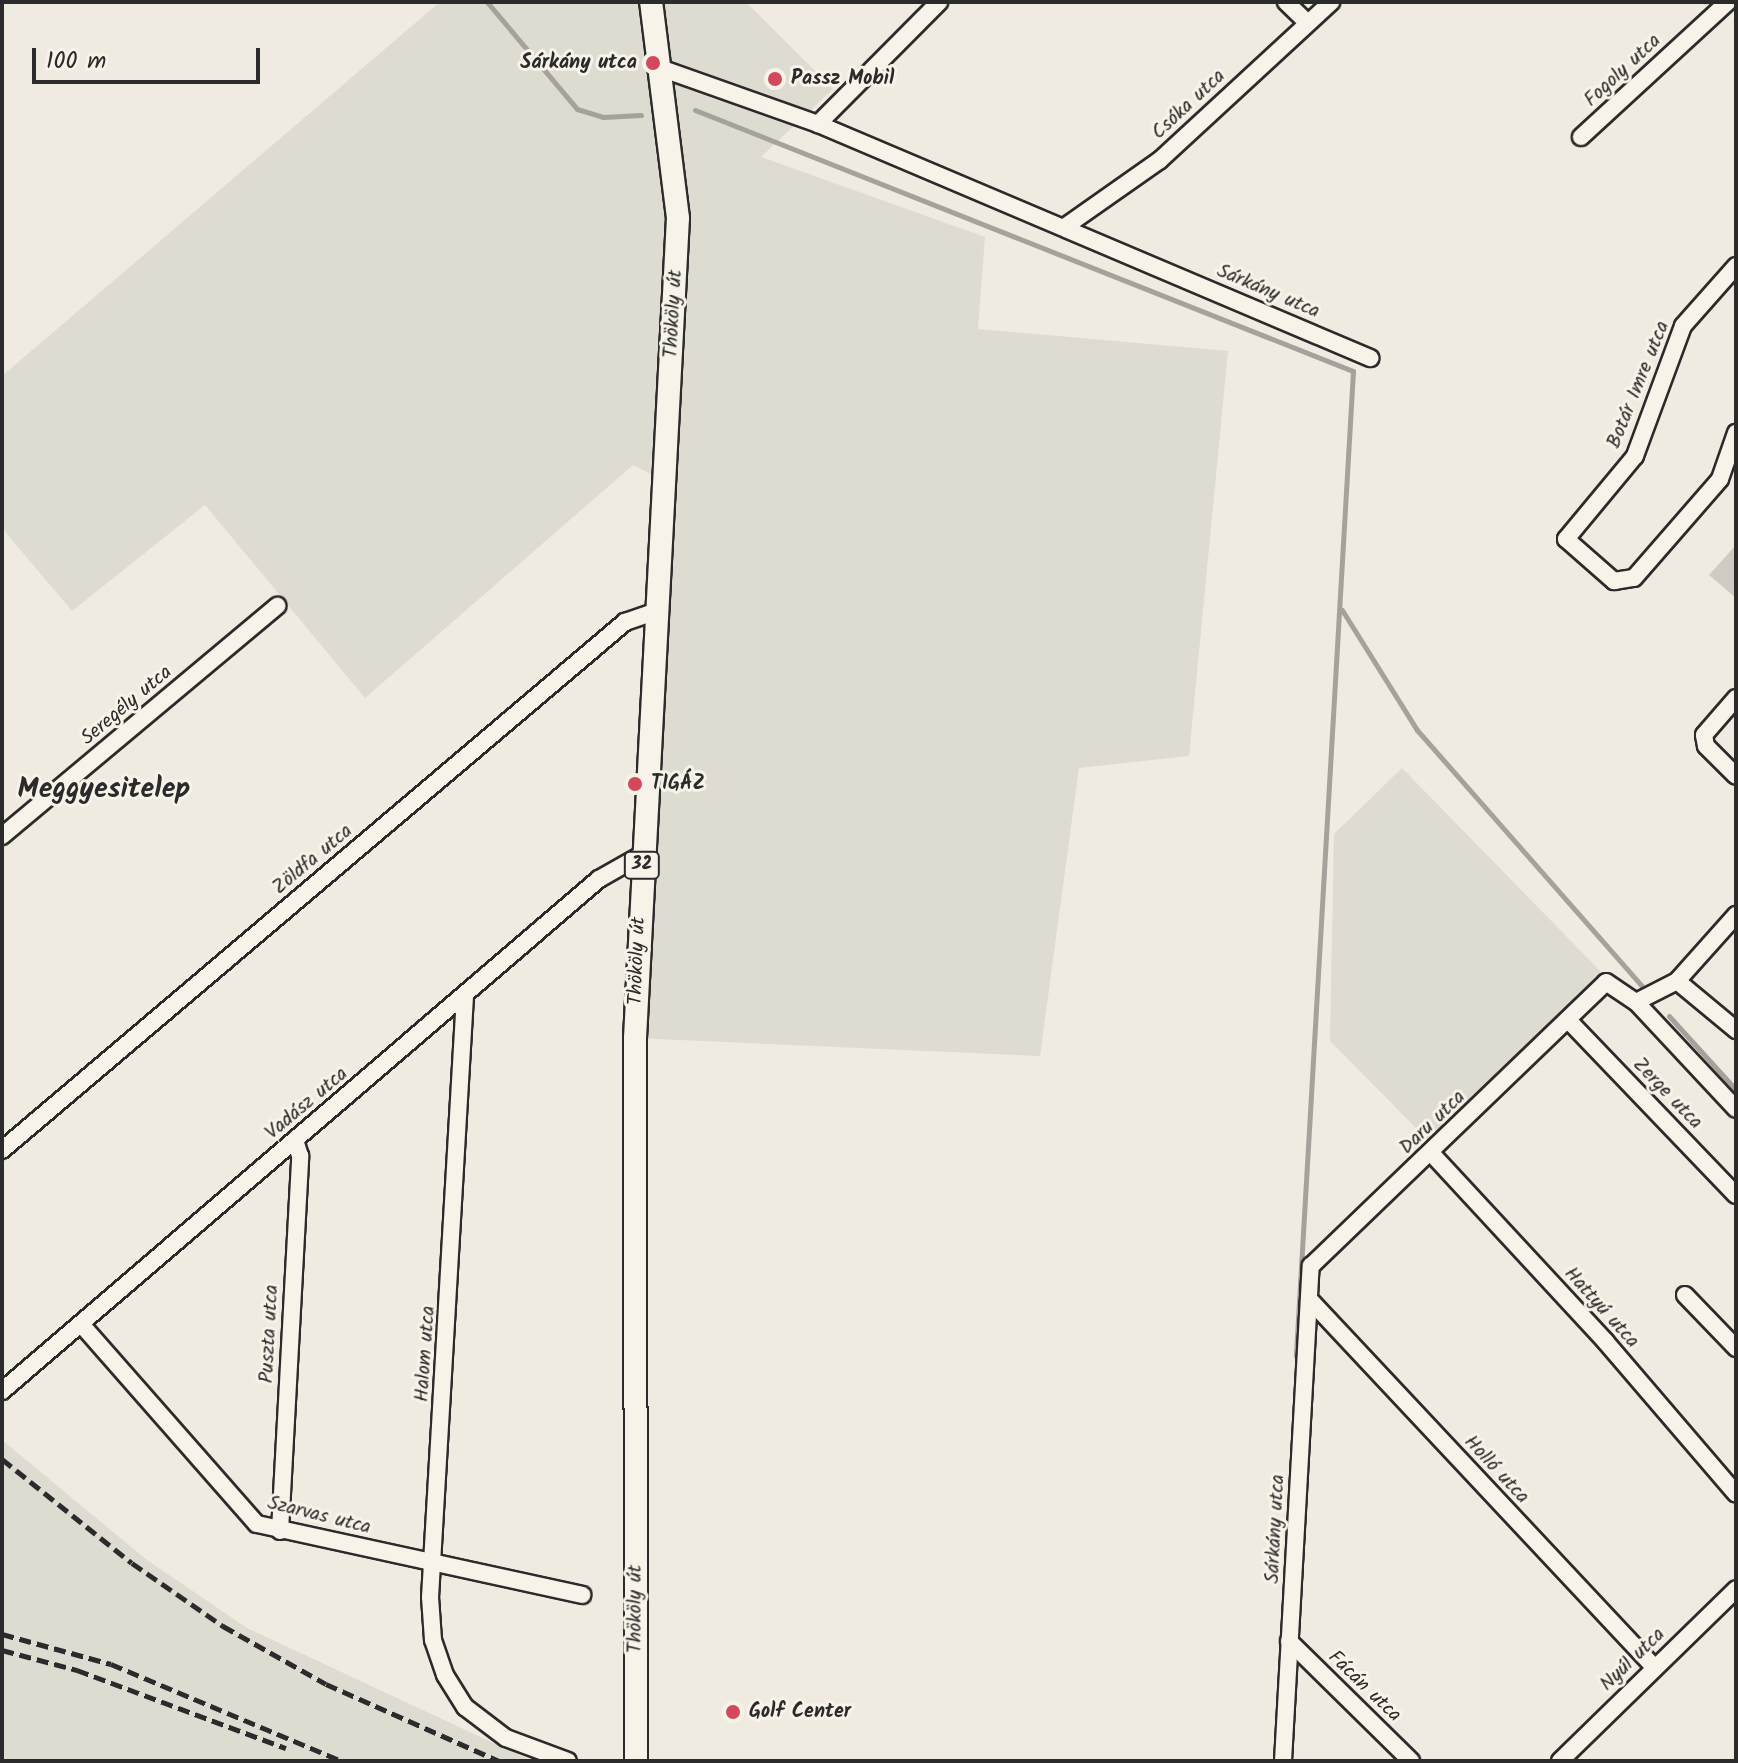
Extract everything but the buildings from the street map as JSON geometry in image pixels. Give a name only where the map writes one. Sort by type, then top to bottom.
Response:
[{"type":"main road","name":"Thököly út","points":[[636,1761],[633,1277],[643,854],[678,218],[651,2]]},
{"type":"street","points":[[818,124],[939,2]]},
{"type":"street","points":[[1286,2],[1308,23]]},
{"type":"street","name":"Csóka utca","points":[[1066,226],[1160,160],[1331,2]]},
{"type":"street","name":"Fogoly utca","points":[[1581,137],[1728,2]]},
{"type":"street","name":"Sárkány utca","points":[[660,68],[818,124],[1066,226],[1370,358]]},
{"type":"street","name":"Botár Imre utca","points":[[1736,266],[1683,326],[1635,456],[1566,539],[1614,581],[1634,578],[1720,479],[1736,433]]},
{"type":"street","name":"Seregély utca","points":[[2,836],[277,606]]},
{"type":"street","name":"Zöldfa utca","points":[[2,1150],[625,622],[657,611]]},
{"type":"street","points":[[1736,698],[1704,735],[1706,746],[1736,776]]},
{"type":"street","name":"Vadász utca","points":[[2,1391],[599,879],[643,854]]},
{"type":"street","points":[[1736,915],[1677,981],[1636,1002],[1736,1109]]},
{"type":"street","points":[[1677,981],[1736,1030]]},
{"type":"street","name":"Daru utca","points":[[1310,1300],[1311,1266],[1323,1250],[1432,1154],[1606,982],[1636,1002]]},
{"type":"street","name":"Halom utca","points":[[465,996],[433,1562],[433,1640],[445,1675],[465,1707],[506,1738],[568,1761]]},
{"type":"street","name":"Zerge utca","points":[[1569,1021],[1736,1195]]},
{"type":"street","name":"Puszta utca","points":[[280,1531],[300,1156],[295,1140]]},
{"type":"street","name":"Hattyú utca","points":[[1432,1154],[1605,1341],[1736,1494]]},
{"type":"street","points":[[1685,1295],[1736,1348]]},
{"type":"street","name":"Sárkány utca","points":[[1283,1761],[1310,1300]]},
{"type":"street","name":"Holló utca","points":[[1310,1300],[1654,1667]]},
{"type":"street","name":"Szarvas utca","points":[[81,1324],[257,1524],[582,1595]]},
{"type":"street","name":"Nyúl utca","points":[[1560,1761],[1736,1589]]},
{"type":"street","name":"Fácán utca","points":[[1289,1641],[1411,1761]]},
{"type":"shaded area","points":[[440,2],[746,2],[833,89],[761,157],[985,237],[978,329],[1228,351],[1189,756],[1079,768],[1040,1056],[635,1038],[665,481],[633,465],[365,698],[205,505],[72,611],[2,528],[2,376]]},
{"type":"shaded area","points":[[1736,545],[1736,598],[1709,575]]},
{"type":"shaded area","points":[[1402,768],[1606,977],[1434,1146],[1330,1041],[1334,834]]},
{"type":"shaded area","points":[[2,1440],[147,1560],[247,1628],[532,1761],[2,1761]]},
{"type":"waterway","points":[[487,2],[577,109],[603,117],[641,115]]},
{"type":"waterway","points":[[695,110],[1353,371],[1296,1355]]},
{"type":"waterway","points":[[1342,610],[1417,730],[1647,992]]},
{"type":"waterway","points":[[1669,1016],[1736,1090]]},
{"type":"railway","points":[[2,1459],[132,1563],[223,1626],[326,1684],[499,1761]]},
{"type":"railway","points":[[2,1634],[111,1664],[342,1761]]},
{"type":"railway","points":[[2,1650],[77,1670],[286,1748]]},
{"type":"place","name":"Sárkány utca","points":[[653,63]]},
{"type":"place","name":"Passz Mobil","points":[[775,79]]},
{"type":"place","name":"TIGÁZ","points":[[635,784]]},
{"type":"place","name":"Golf Center","points":[[733,1712]]},
{"type":"district","name":"Meggyesitelep","points":[[104,790]]}]
